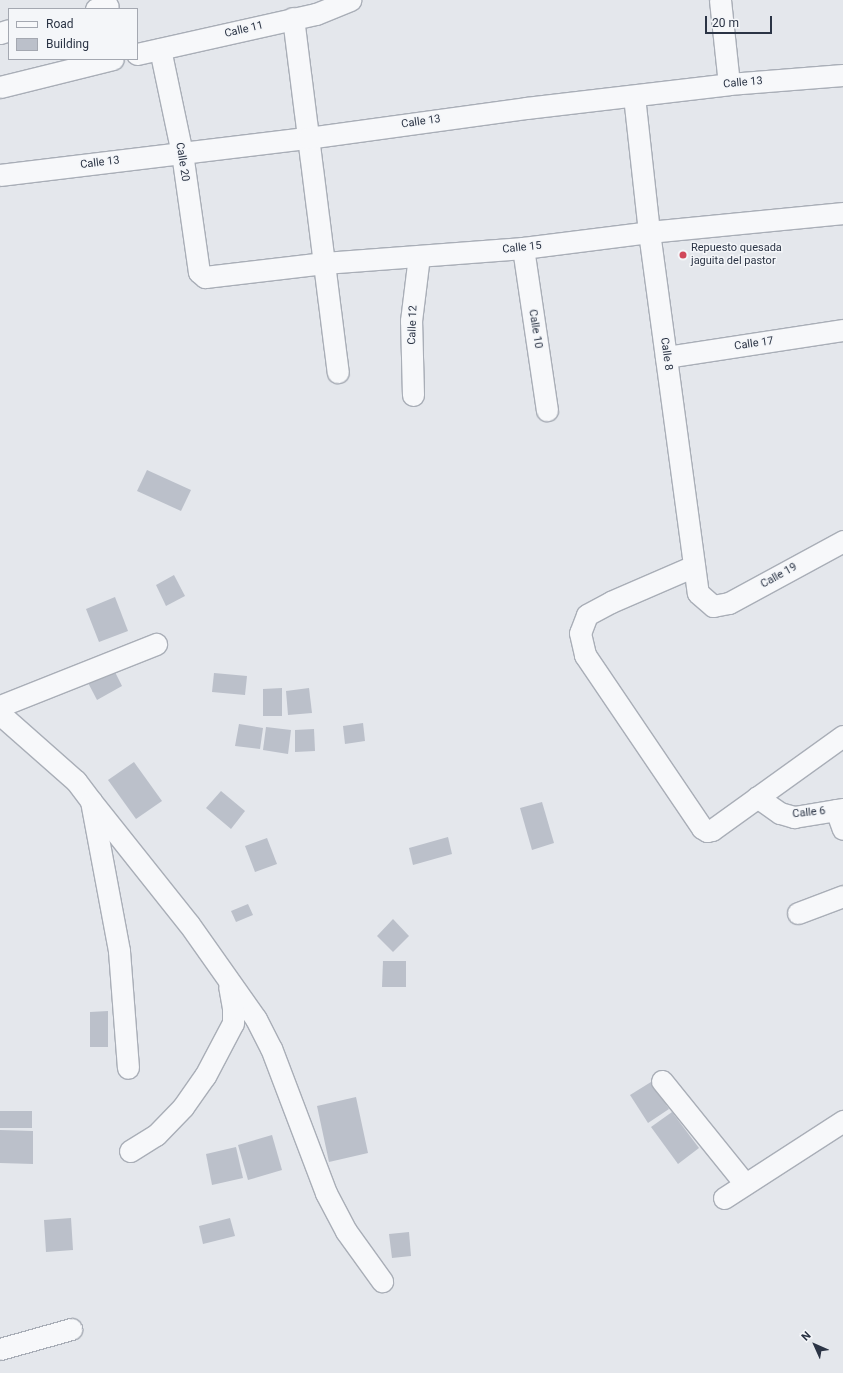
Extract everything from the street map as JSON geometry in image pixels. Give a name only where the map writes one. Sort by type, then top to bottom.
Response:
[{"type":"street","name":"Calle 11","points":[[138,54],[316,14],[350,0]]},
{"type":"street","points":[[720,0],[729,84]]},
{"type":"street","points":[[293,18],[338,372]]},
{"type":"street","name":"Calle 20","points":[[160,49],[182,153],[199,272],[202,275]]},
{"type":"street","points":[[0,87],[109,60]]},
{"type":"street","name":"Calle 13","points":[[0,175],[308,138],[526,108],[729,84],[843,75]]},
{"type":"street","name":"Calle 8","points":[[634,96],[649,232],[698,593],[713,606]]},
{"type":"street","name":"Calle 15","points":[[202,275],[205,277],[324,263],[523,248],[649,232],[843,213]]},
{"type":"street","name":"Calle 10","points":[[523,248],[547,410]]},
{"type":"street","name":"Calle 12","points":[[412,395],[411,321],[419,256]]},
{"type":"street","name":"Calle 17","points":[[666,357],[843,330]]},
{"type":"street","name":"Calle 19","points":[[713,606],[729,604],[843,541]]},
{"type":"street","points":[[694,566],[611,602],[587,615],[580,633],[585,655],[702,828],[712,830],[843,736]]},
{"type":"street","points":[[0,706],[156,644]]},
{"type":"street","points":[[0,714],[76,781],[189,924],[256,1019],[271,1048],[326,1193],[342,1225],[382,1281]]},
{"type":"street","name":"Calle 6","points":[[757,797],[780,813],[794,817],[841,816]]},
{"type":"street","points":[[91,801],[119,951],[128,1068]]},
{"type":"street","points":[[798,913],[843,896]]},
{"type":"street","points":[[130,1151],[156,1135],[182,1107],[205,1076],[226,1039],[233,1023],[234,1008],[226,975]]},
{"type":"street","points":[[662,1081],[745,1184]]},
{"type":"street","points":[[724,1198],[843,1121]]},
{"type":"street","points":[[0,1349],[71,1329]]},
{"type":"building","points":[[147,470],[191,490],[181,511],[137,491]]},
{"type":"building","points":[[174,575],[185,596],[166,606],[156,585]]},
{"type":"building","points":[[115,597],[128,631],[99,642],[86,609]]},
{"type":"building","points":[[111,664],[122,686],[97,700],[85,677]]},
{"type":"building","points":[[214,673],[247,676],[245,695],[212,692]]},
{"type":"building","points":[[282,688],[282,716],[263,716],[263,689]]},
{"type":"building","points":[[309,688],[312,713],[288,715],[286,691]]},
{"type":"building","points":[[363,723],[365,741],[345,744],[343,726]]},
{"type":"building","points":[[239,724],[263,728],[260,749],[235,746]]},
{"type":"building","points":[[266,727],[291,730],[288,754],[263,750]]},
{"type":"building","points":[[314,729],[315,751],[295,752],[295,730]]},
{"type":"building","points":[[134,762],[162,801],[136,819],[108,780]]},
{"type":"building","points":[[221,791],[245,811],[231,829],[206,808]]},
{"type":"building","points":[[542,802],[554,843],[532,850],[520,808]]},
{"type":"building","points":[[448,837],[452,854],[413,865],[409,848]]},
{"type":"building","points":[[267,838],[277,864],[255,872],[245,846]]},
{"type":"building","points":[[248,904],[253,915],[236,922],[231,911]]},
{"type":"building","points":[[393,919],[409,936],[393,952],[377,936]]},
{"type":"building","points":[[383,961],[406,961],[406,987],[382,987]]},
{"type":"building","points":[[108,1011],[108,1047],[90,1047],[90,1012]]},
{"type":"building","points":[[651,1082],[669,1109],[648,1123],[630,1095]]},
{"type":"building","points":[[356,1097],[368,1153],[329,1162],[317,1106]]},
{"type":"building","points":[[0,1111],[32,1111],[32,1128],[0,1128]]},
{"type":"building","points":[[672,1112],[699,1148],[678,1164],[651,1127]]},
{"type":"building","points":[[0,1130],[33,1131],[33,1164],[0,1163]]},
{"type":"building","points":[[272,1135],[282,1170],[248,1180],[238,1145]]},
{"type":"building","points":[[236,1147],[243,1178],[212,1185],[206,1154]]},
{"type":"building","points":[[71,1218],[73,1250],[46,1252],[44,1220]]},
{"type":"building","points":[[230,1218],[235,1236],[203,1244],[199,1226]]},
{"type":"building","points":[[409,1232],[411,1256],[392,1258],[389,1234]]},
{"type":"place","name":"Repuesto quesada jaguita del pastor","points":[[683,255]]}]
